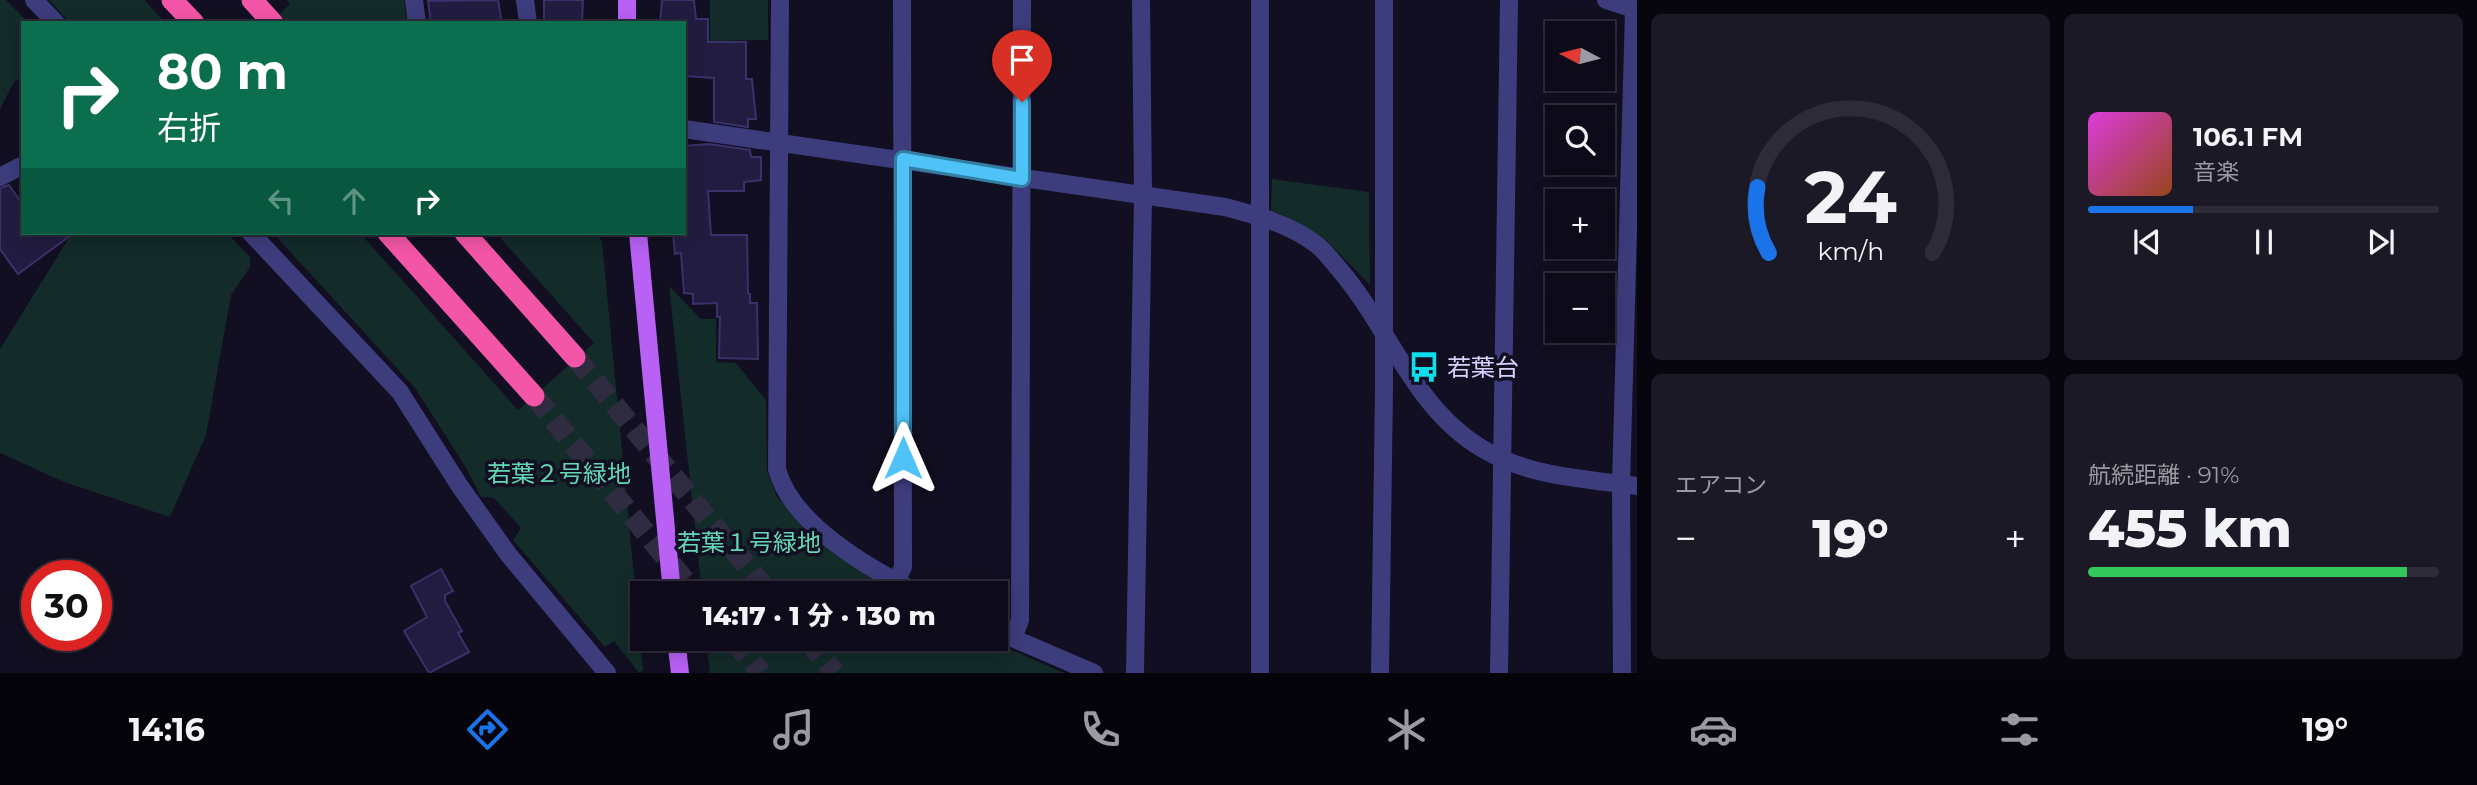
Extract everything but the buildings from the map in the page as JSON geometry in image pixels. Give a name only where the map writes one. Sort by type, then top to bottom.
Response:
[{"type":"highway","points":[[172,0],[192,21]]},
{"type":"highway","points":[[252,0],[271,21]]},
{"type":"highway","points":[[390,235],[534,396]]},
{"type":"highway","points":[[467,235],[575,358]]},
{"type":"main road","points":[[627,0],[627,21]]},
{"type":"main road","points":[[638,235],[671,581]]},
{"type":"main road","points":[[677,651],[680,673]]},
{"type":"street","points":[[34,0],[54,21]]},
{"type":"street","points":[[414,0],[417,21]]},
{"type":"street","points":[[525,0],[528,21]]},
{"type":"street","points":[[780,0],[779,477],[781,485],[802,510],[845,552],[894,581]]},
{"type":"street","points":[[896,581],[903,567],[902,0]]},
{"type":"street","points":[[1013,638],[1020,620],[1022,0]]},
{"type":"street","points":[[1135,673],[1143,196],[1141,0]]},
{"type":"street","points":[[1260,0],[1260,673]]},
{"type":"street","points":[[1380,673],[1384,0]]},
{"type":"street","points":[[1499,673],[1500,457],[1509,0]]},
{"type":"street","points":[[1606,0],[1636,10],[1629,485],[1622,673]]},
{"type":"street","points":[[686,129],[1225,207],[1272,219],[1318,246],[1357,290],[1402,365],[1432,405],[1484,450],[1566,477],[1629,485]]},
{"type":"street","points":[[0,177],[21,166]]},
{"type":"street","points":[[253,235],[400,392],[459,485],[508,554],[607,673]]},
{"type":"street","points":[[1008,636],[1094,673]]},
{"type":"green space","points":[[0,0],[6,0],[27,21],[21,21],[21,77],[14,82],[0,109]]},
{"type":"green space","points":[[49,0],[144,0],[164,21],[68,21]]},
{"type":"green space","points":[[287,0],[404,0],[407,21],[272,21],[290,4]]},
{"type":"green space","points":[[710,0],[768,0],[768,40],[710,41]]},
{"type":"green space","points":[[1272,179],[1369,192],[1370,285],[1327,241],[1278,213],[1271,212]]},
{"type":"green space","points":[[71,235],[229,235],[250,257],[250,267],[231,295],[206,435],[170,517],[64,482],[0,453],[0,349]]},
{"type":"green space","name":"若葉２号緑地","points":[[275,235],[362,235],[518,410],[594,343],[498,235],[597,235],[602,241],[634,581],[630,581],[630,651],[641,651],[643,670],[639,673],[614,641],[605,647],[513,540],[521,528],[494,498],[481,497],[465,466],[415,388]]},
{"type":"green space","name":"若葉１号緑地","points":[[669,286],[701,319],[716,319],[716,362],[736,363],[766,400],[767,471],[777,497],[842,558],[876,581],[701,581]]},
{"type":"green space","points":[[1008,648],[1064,673],[710,673],[707,651],[1008,651]]},
{"type":"tunnel","points":[[575,357],[759,581]]},
{"type":"tunnel","points":[[534,396],[685,581]]},
{"type":"tunnel","points":[[743,651],[761,673]]},
{"type":"tunnel","points":[[817,651],[835,673]]},
{"type":"place","name":"若葉台","points":[[1424,367]]},
{"type":"route","points":[[903,458],[903,159],[1022,179],[1022,102]]}]
